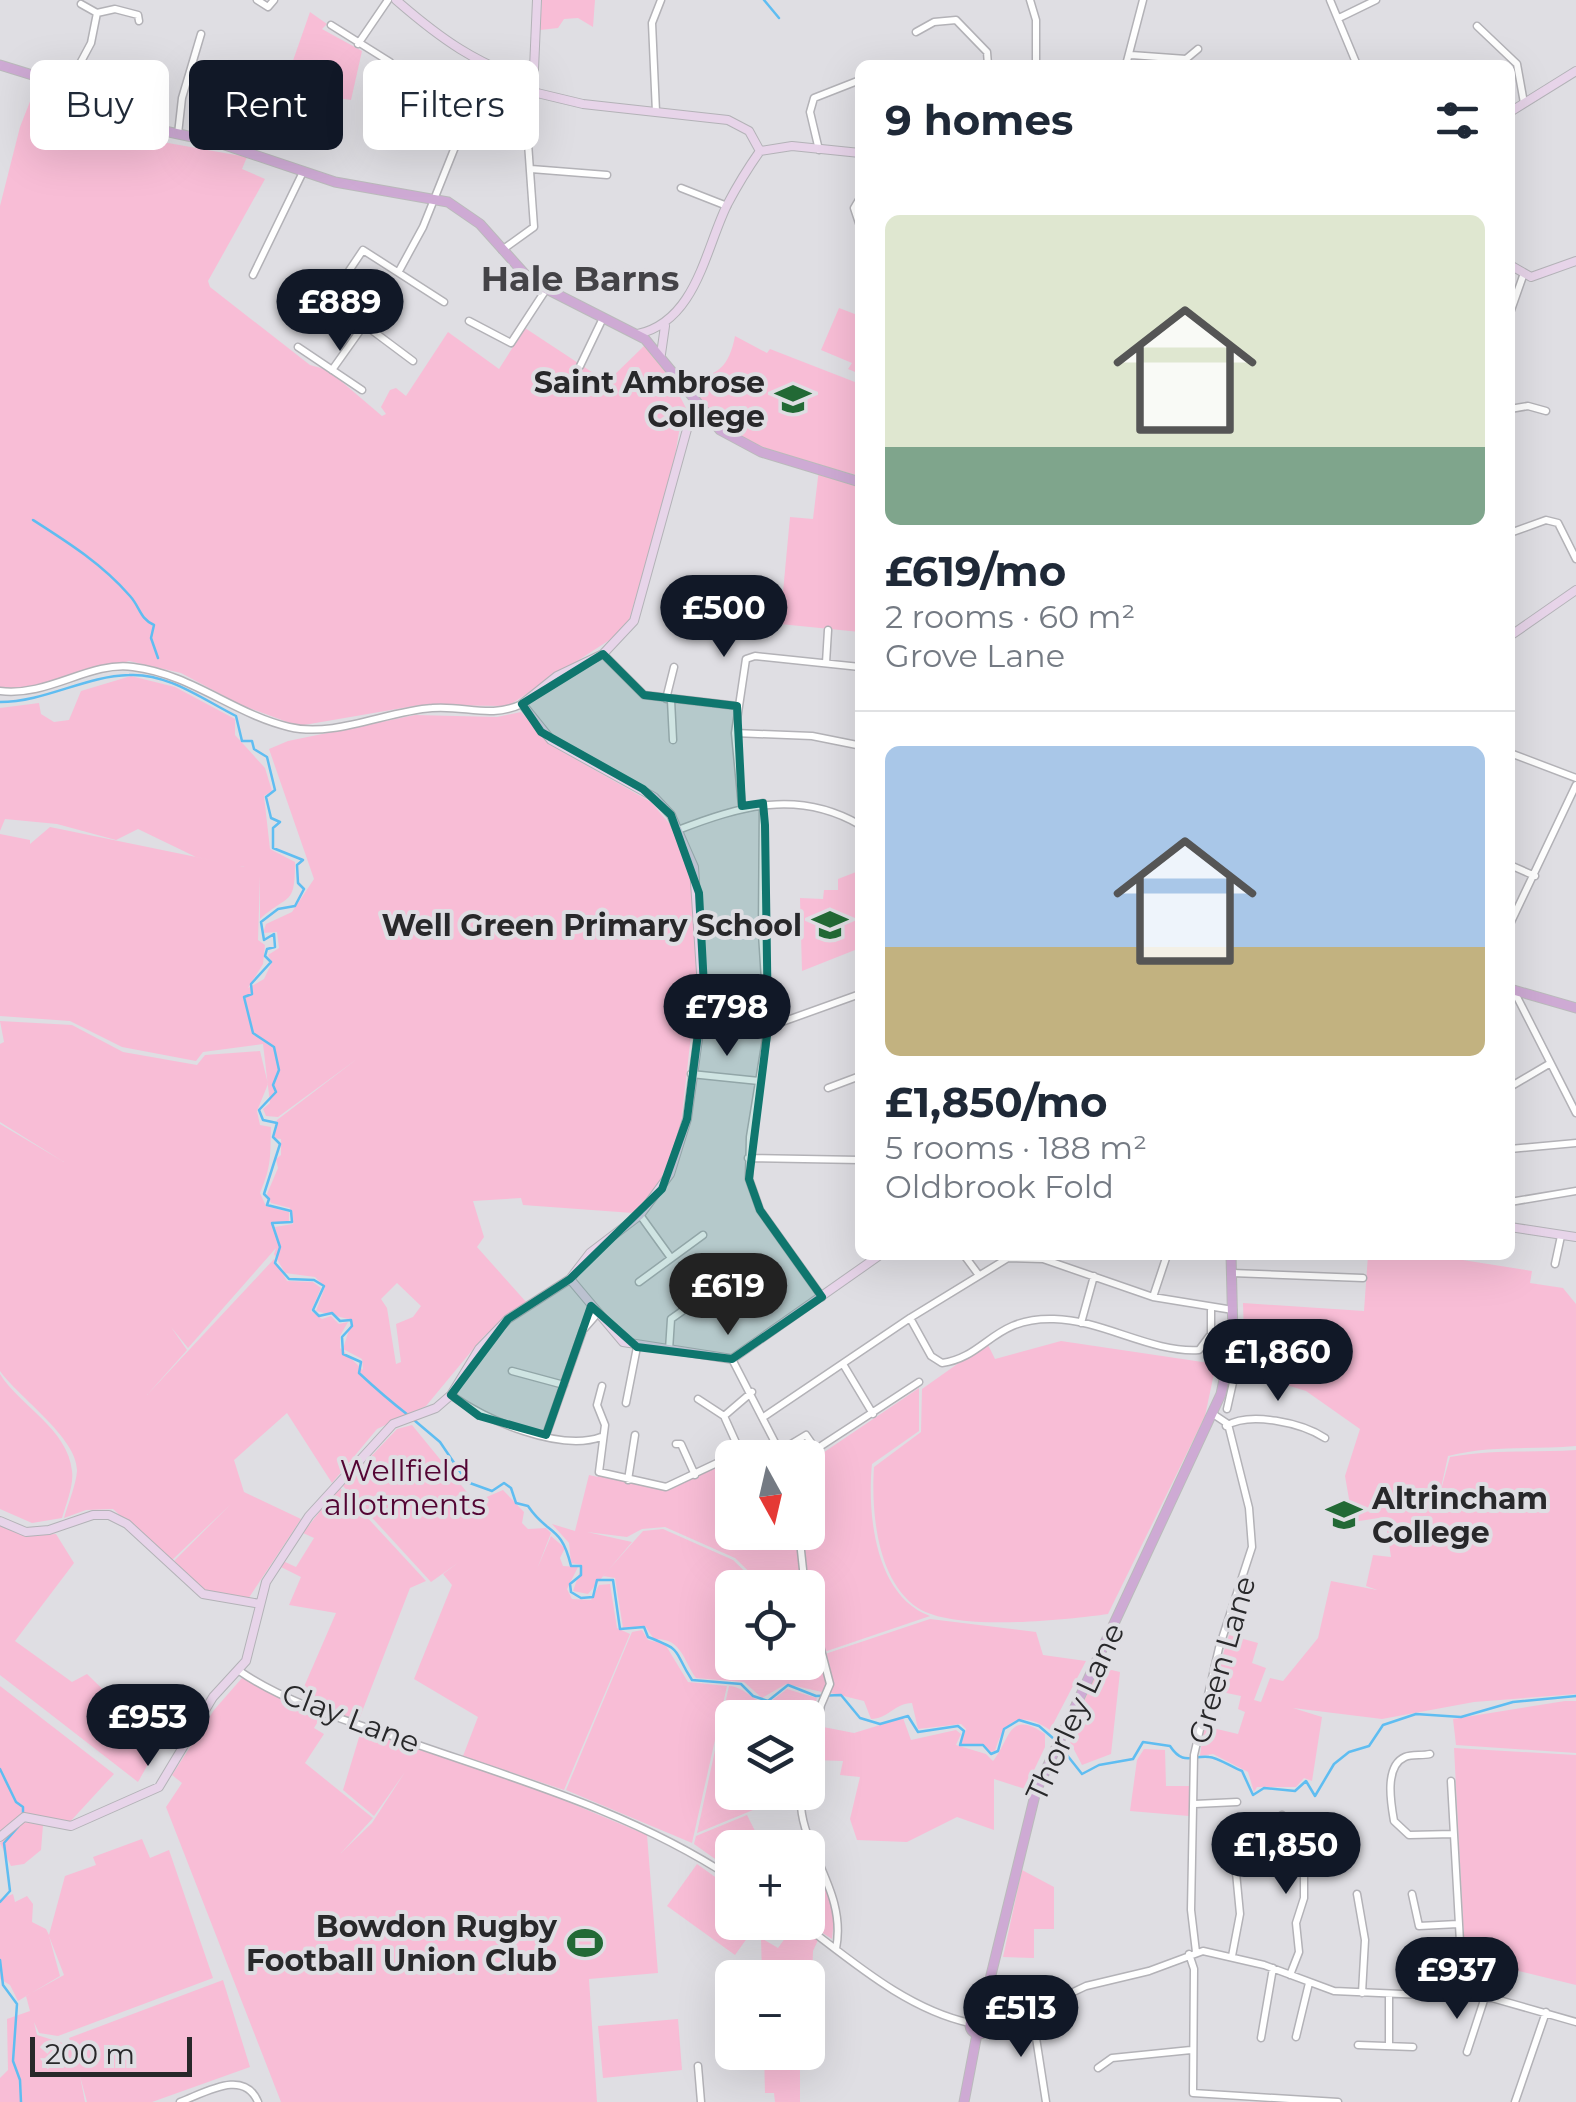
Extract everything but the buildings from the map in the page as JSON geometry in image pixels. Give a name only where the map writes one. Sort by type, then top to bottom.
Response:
[{"type":"main road","points":[[0,65],[30,74]]},
{"type":"main road","points":[[169,131],[189,136]]},
{"type":"main road","points":[[238,150],[302,174],[433,198],[472,216],[524,276],[545,291],[638,334],[661,354],[700,410],[743,446],[855,480]]},
{"type":"main road","points":[[1515,991],[1576,1008]]},
{"type":"main road","name":"Thorley Lane","points":[[981,2016],[1036,1791],[1212,1418],[1229,1363],[1234,1310],[1231,1260]]},
{"type":"main road","points":[[964,2102],[977,2034],[970,2023],[981,2016],[988,2027],[977,2034]]},
{"type":"street","points":[[257,0],[268,7],[274,0]]},
{"type":"street","points":[[358,44],[388,0]]},
{"type":"street","points":[[396,0],[446,43],[474,60]]},
{"type":"street","points":[[534,60],[537,0]]},
{"type":"street","points":[[656,112],[652,23],[661,0]]},
{"type":"street","points":[[1030,0],[1036,20],[1036,60]]},
{"type":"street","points":[[1129,60],[1143,0]]},
{"type":"street","points":[[1330,0],[1355,60]]},
{"type":"street","points":[[1339,18],[1376,0]]},
{"type":"street","points":[[81,4],[97,13],[124,10],[138,15],[139,21]]},
{"type":"street","points":[[82,60],[91,43],[97,13]]},
{"type":"street","points":[[916,32],[934,22],[956,20],[987,52],[988,60]]},
{"type":"street","points":[[331,25],[386,60]]},
{"type":"street","points":[[1477,26],[1513,60]]},
{"type":"street","points":[[178,134],[182,98],[201,34]]},
{"type":"street","points":[[1132,55],[1180,59],[1191,57],[1198,48]]},
{"type":"street","points":[[1515,62],[1524,103]]},
{"type":"street","points":[[1515,109],[1576,71]]},
{"type":"street","points":[[819,150],[810,112],[814,98],[855,82]]},
{"type":"street","points":[[539,89],[656,112],[728,120],[749,131],[760,151]]},
{"type":"street","points":[[760,151],[792,146],[855,154]]},
{"type":"street","points":[[399,272],[451,150]]},
{"type":"street","points":[[502,250],[534,227],[530,150]]},
{"type":"street","points":[[661,354],[666,322],[697,280],[727,206],[760,151]]},
{"type":"street","points":[[531,169],[607,175]]},
{"type":"street","points":[[252,275],[302,174]]},
{"type":"street","points":[[681,188],[727,206]]},
{"type":"street","points":[[413,361],[330,299],[362,250],[444,302]]},
{"type":"street","points":[[1524,276],[1576,261]]},
{"type":"street","points":[[1515,269],[1524,276]]},
{"type":"street","points":[[1515,300],[1524,276]]},
{"type":"street","points":[[469,321],[511,344],[545,291]]},
{"type":"street","points":[[580,366],[603,318]]},
{"type":"street","points":[[638,334],[666,322]]},
{"type":"street","points":[[332,370],[364,325]]},
{"type":"street","points":[[298,346],[362,390]]},
{"type":"street","points":[[1515,409],[1528,406],[1546,411]]},
{"type":"street","points":[[0,691],[44,690],[95,672],[132,666],[182,678],[289,727],[314,730],[431,708],[490,713],[522,704],[557,676],[603,654],[619,641],[640,605],[689,422],[700,410]]},
{"type":"street","points":[[1515,531],[1546,520],[1558,523],[1576,560]]},
{"type":"street","points":[[1515,633],[1576,590]]},
{"type":"street","points":[[826,663],[828,630]]},
{"type":"street","points":[[603,654],[644,695],[737,706]]},
{"type":"street","points":[[742,806],[735,733],[746,659],[855,666]]},
{"type":"street","points":[[673,740],[668,699],[674,667]]},
{"type":"street","points":[[0,1838],[20,1819],[71,1826],[154,1792],[213,1697],[250,1651],[271,1572],[309,1516],[393,1424],[413,1418],[451,1395],[480,1350],[508,1320],[570,1279],[590,1253],[640,1215],[670,1174],[684,1130],[704,1003],[699,893],[678,830],[654,797],[551,740],[522,704]]},
{"type":"street","points":[[735,733],[794,734],[855,745]]},
{"type":"street","points":[[1515,755],[1576,781],[1515,914]]},
{"type":"street","points":[[678,830],[742,806],[763,803],[826,812],[855,823]]},
{"type":"street","points":[[763,803],[762,933],[768,1027],[748,1158],[760,1210],[822,1297]]},
{"type":"street","points":[[1515,867],[1535,876]]},
{"type":"street","points":[[768,1027],[855,996]]},
{"type":"street","points":[[1515,996],[1576,1113]]},
{"type":"street","points":[[1515,1084],[1549,1064]]},
{"type":"street","points":[[691,1074],[759,1081]]},
{"type":"street","points":[[828,1088],[855,1078]]},
{"type":"street","points":[[1515,1150],[1576,1144]]},
{"type":"street","points":[[748,1158],[855,1160]]},
{"type":"street","points":[[1515,1201],[1576,1191]]},
{"type":"street","points":[[640,1215],[671,1258]]},
{"type":"street","points":[[1515,1228],[1576,1237]]},
{"type":"street","points":[[639,1282],[703,1235]]},
{"type":"street","points":[[1555,1265],[1561,1236]]},
{"type":"street","points":[[570,1279],[623,1342],[732,1359],[873,1260]]},
{"type":"street","points":[[968,1260],[978,1274]]},
{"type":"street","points":[[765,1416],[992,1264],[1008,1260]]},
{"type":"street","points":[[1039,1260],[1153,1297],[1211,1310],[1234,1310]]},
{"type":"street","points":[[1153,1297],[1165,1260]]},
{"type":"street","points":[[1232,1273],[1363,1278]]},
{"type":"street","points":[[1081,1323],[1094,1276]]},
{"type":"street","points":[[668,1351],[671,1319],[702,1297]]},
{"type":"street","points":[[910,1318],[932,1356],[942,1363],[970,1354],[1006,1326],[1056,1319],[1199,1350],[1211,1334],[1211,1310]]},
{"type":"street","points":[[546,1435],[582,1330],[597,1314]]},
{"type":"street","points":[[626,1403],[638,1347]]},
{"type":"street","points":[[732,1359],[776,1440]]},
{"type":"street","points":[[1227,1409],[1236,1369],[1229,1363]]},
{"type":"street","points":[[843,1364],[873,1414]]},
{"type":"street","points":[[512,1371],[564,1384]]},
{"type":"street","points":[[825,1443],[919,1382]]},
{"type":"street","points":[[602,1386],[597,1405],[605,1424],[599,1472],[666,1486],[695,1475],[738,1450],[724,1416],[698,1400]]},
{"type":"street","points":[[724,1416],[752,1392]]},
{"type":"street","points":[[451,1395],[480,1416],[546,1435],[582,1444],[601,1437]]},
{"type":"street","points":[[1212,1418],[1227,1427],[1269,1421],[1325,1438]]},
{"type":"street","name":"Green Lane","points":[[1216,2098],[1192,2093],[1191,1910],[1194,1761],[1219,1648],[1252,1554],[1250,1508],[1227,1427]]},
{"type":"street","points":[[628,1480],[635,1434]]},
{"type":"street","points":[[676,1444],[680,1444],[695,1475]]},
{"type":"street","points":[[0,1521],[26,1532],[49,1530],[93,1515],[109,1515],[127,1524],[202,1594],[260,1604]]},
{"type":"street","points":[[823,1700],[830,1684],[825,1665]]},
{"type":"street","name":"Clay Lane","points":[[238,1670],[346,1720],[510,1775],[641,1826],[680,1844],[715,1867]]},
{"type":"street","points":[[1430,1754],[1402,1759],[1393,1772],[1394,1821],[1410,1836],[1454,1834]]},
{"type":"street","points":[[1451,1781],[1462,1996]]},
{"type":"street","points":[[1195,1804],[1223,1797],[1237,1802]]},
{"type":"street","points":[[805,1810],[842,1922],[836,1949]]},
{"type":"street","points":[[1279,1818],[1286,1860],[1304,1870]]},
{"type":"street","points":[[1304,1870],[1327,1860]]},
{"type":"street","points":[[1232,1956],[1240,1914],[1235,1862]]},
{"type":"street","points":[[1290,1976],[1298,1952],[1296,1923],[1304,1898],[1304,1870]]},
{"type":"street","points":[[1356,1894],[1365,1940],[1362,1993]]},
{"type":"street","points":[[1412,1894],[1419,1926],[1458,1924]]},
{"type":"street","points":[[824,1940],[922,2006],[970,2023]]},
{"type":"street","points":[[988,2027],[1032,2012],[1084,1986],[1149,1971],[1192,1953],[1232,1956],[1309,1983],[1362,1993],[1485,1997],[1576,2022]]},
{"type":"street","points":[[1259,2038],[1273,1968]]},
{"type":"street","points":[[1296,2038],[1309,1983]]},
{"type":"street","points":[[1388,2046],[1389,1994]]},
{"type":"street","points":[[1467,2052],[1485,1997]]},
{"type":"street","points":[[1032,2012],[1046,2102]]},
{"type":"street","points":[[1515,2102],[1546,2012]]},
{"type":"street","points":[[1358,2045],[1413,2047]]},
{"type":"street","points":[[1098,2068],[1112,2058],[1191,2050]]},
{"type":"street","points":[[698,2066],[701,2102]]},
{"type":"street","points":[[180,2102],[237,2083],[250,2088],[258,2102]]},
{"type":"street","points":[[1216,2098],[1335,2102]]},
{"type":"highlighted area","points":[[603,654],[644,695],[737,706],[742,806],[763,803],[765,825],[768,1027],[749,1179],[760,1210],[822,1297],[732,1359],[637,1347],[591,1306],[546,1435],[479,1416],[451,1395],[508,1319],[570,1279],[662,1189],[687,1119],[704,987],[699,893],[671,815],[643,789],[541,732],[522,704]]},
{"type":"green space","points":[[542,0],[595,0],[593,27],[578,18],[564,19],[558,28],[540,30]]},
{"type":"green space","points":[[310,12],[327,24],[322,29],[362,51],[351,100],[343,99],[343,60],[293,60]]},
{"type":"green space","points":[[30,101],[30,150],[169,150],[169,143],[189,147],[189,150],[247,157],[242,169],[265,179],[208,281],[210,287],[310,365],[328,370],[382,416],[386,414],[381,407],[390,390],[396,388],[406,396],[448,332],[499,369],[525,328],[607,382],[645,345],[668,373],[688,412],[679,432],[672,474],[629,620],[611,639],[508,706],[420,705],[298,726],[241,705],[181,673],[129,661],[45,687],[0,689],[0,206]]},
{"type":"green space","points":[[839,308],[855,314],[855,372],[848,369],[852,363],[821,350]]},
{"type":"green space","name":"Saint Ambrose College","points":[[735,336],[767,353],[770,349],[855,382],[855,475],[759,445],[713,419],[696,400],[685,377],[712,374],[729,357]]},
{"type":"green space","points":[[819,469],[855,480],[855,632],[780,624],[790,517],[813,519]]},
{"type":"green space","points":[[131,676],[175,687],[235,719],[235,735],[265,768],[272,791],[264,796],[270,849],[295,862],[295,876],[288,898],[260,919],[260,876],[258,940],[265,945],[263,964],[248,988],[264,979],[272,962],[268,955],[279,948],[277,932],[263,933],[266,924],[292,912],[314,879],[269,749],[288,741],[415,715],[497,717],[521,712],[554,747],[651,802],[673,828],[691,872],[700,996],[692,1026],[680,1133],[657,1188],[633,1213],[523,1205],[521,1198],[473,1201],[484,1237],[477,1247],[527,1303],[484,1336],[426,1406],[377,1429],[332,1483],[287,1413],[234,1460],[244,1492],[301,1519],[248,1599],[206,1593],[172,1563],[231,1504],[170,1562],[113,1509],[86,1510],[64,1518],[77,1471],[75,1458],[58,1432],[0,1371],[0,1124],[64,1162],[0,1122],[0,1044],[4,1042],[0,1021],[72,1025],[123,1052],[197,1065],[205,1055],[260,1051],[268,1082],[263,1044],[203,1052],[196,1061],[122,1047],[70,1021],[0,1016],[0,834],[30,840],[30,844],[50,827],[196,857],[138,829],[116,840],[57,824],[5,819],[0,831],[0,708],[39,703],[41,714],[54,722],[69,720],[81,691]],"holes":[[[357,1059],[277,1120],[274,1138],[281,1139],[281,1155],[276,1159],[278,1168],[267,1194],[271,1203],[290,1208],[293,1224],[275,1227],[280,1246],[271,1223],[289,1221],[289,1212],[266,1206],[260,1193],[268,1167],[271,1127],[260,1125],[257,1111],[268,1084],[270,1103],[263,1109],[266,1116],[278,1117]],[[276,1248],[274,1254],[285,1273],[315,1277],[325,1287],[316,1311],[352,1320],[343,1349],[362,1359],[363,1370],[340,1348],[340,1336],[348,1322],[339,1324],[331,1316],[322,1319],[311,1311],[321,1288],[313,1282],[287,1281],[274,1259],[147,1395],[187,1350],[171,1327],[188,1348]],[[397,1283],[421,1306],[413,1317],[396,1324],[401,1362],[396,1364],[387,1308],[381,1299]]]},
{"type":"green space","points":[[855,872],[855,950],[802,971],[800,898],[823,899],[824,890],[838,890],[838,879]]},
{"type":"green space","points":[[1368,1260],[1463,1260],[1532,1271],[1530,1283],[1563,1288],[1576,1304],[1576,1446],[1496,1449],[1448,1456],[1439,1497],[1450,1457],[1576,1450],[1576,1694],[1474,1702],[1382,1719],[1293,1708],[1322,1717],[1312,1781],[1304,1778],[1296,1787],[1257,1787],[1254,1792],[1248,1772],[1213,1754],[1200,1756],[1204,1726],[1238,1734],[1245,1712],[1238,1709],[1241,1696],[1212,1690],[1229,1635],[1258,1643],[1252,1663],[1266,1668],[1254,1700],[1261,1702],[1270,1678],[1283,1681],[1318,1638],[1331,1581],[1377,1590],[1366,1586],[1373,1555],[1391,1557],[1385,1517],[1353,1522],[1345,1476],[1360,1429],[1306,1391],[1245,1372],[1243,1303],[1364,1311]]},
{"type":"green space","points":[[1061,1341],[1216,1364],[1205,1416],[1108,1614],[983,1622],[957,1620],[918,1608],[893,1581],[885,1563],[876,1524],[874,1467],[921,1432],[922,1389],[987,1343],[995,1359]]},
{"type":"green space","points":[[0,1374],[53,1430],[69,1456],[72,1482],[62,1518],[32,1523],[0,1509]]},
{"type":"green space","points":[[919,1388],[919,1431],[872,1464],[871,1506],[878,1551],[886,1572],[912,1606],[930,1616],[825,1652],[825,1570],[805,1570],[803,1550],[825,1550],[825,1452]]},
{"type":"green space","name":"Wellfield allotments","points":[[412,1425],[475,1502],[503,1490],[524,1512],[522,1523],[528,1529],[546,1528],[551,1533],[537,1569],[551,1536],[565,1548],[560,1558],[563,1566],[578,1567],[567,1589],[572,1599],[591,1600],[599,1585],[610,1584],[617,1628],[630,1634],[564,1790],[463,1756],[478,1717],[414,1679],[452,1585],[443,1574],[459,1562],[431,1582],[343,1486],[397,1429]]},
{"type":"green space","points":[[715,1465],[715,1549],[665,1527],[642,1529],[627,1537],[587,1532],[632,1542],[588,1594],[573,1591],[582,1565],[571,1563],[569,1543],[552,1524],[575,1531],[589,1475],[598,1477],[599,1472],[665,1487]]},
{"type":"green space","points":[[339,1487],[426,1581],[410,1588],[358,1722],[300,1696],[336,1613],[289,1605],[301,1577],[281,1567],[283,1561],[296,1567],[314,1538],[303,1533]]},
{"type":"green space","points":[[0,1524],[25,1536],[56,1534],[74,1563],[15,1641],[72,1682],[87,1674],[121,1707],[137,1712],[138,1735],[160,1743],[138,1782],[0,1675]]},
{"type":"green space","points":[[663,1529],[733,1560],[743,1570],[715,1570],[715,1680],[696,1678],[681,1651],[671,1642],[654,1639],[645,1626],[623,1628],[615,1578],[603,1576],[643,1531]]},
{"type":"green space","points":[[717,1550],[801,1550],[803,1570],[747,1570],[735,1558]]},
{"type":"green space","points":[[930,1619],[1036,1632],[1043,1655],[1086,1661],[1050,1730],[1030,1720],[1015,1721],[1003,1731],[995,1751],[990,1752],[983,1744],[961,1744],[966,1729],[961,1724],[918,1729],[912,1703],[871,1719],[864,1701],[827,1692],[825,1654]]},
{"type":"green space","points":[[642,1630],[648,1640],[665,1644],[688,1682],[727,1686],[724,1700],[715,1700],[715,1740],[692,1843],[566,1790],[632,1632]]},
{"type":"green space","points":[[1099,1667],[1120,1672],[1111,1754],[1082,1765],[1068,1738]]},
{"type":"green space","points":[[242,1678],[322,1715],[314,1728],[324,1734],[305,1763],[373,1818],[341,1853],[372,1823],[405,1772],[374,1816],[343,1790],[361,1731],[525,1784],[647,1835],[658,1973],[589,1979],[597,2102],[281,2102],[166,1807],[182,1783],[172,1775],[214,1710]]},
{"type":"green space","points":[[720,1680],[825,1680],[826,1684],[822,1692],[786,1684],[762,1698],[744,1682]]},
{"type":"green space","points":[[0,1686],[114,1774],[68,1824],[32,1816],[17,1820],[0,1832]]},
{"type":"green space","points":[[729,1686],[757,1700],[726,1700]]},
{"type":"green space","points":[[787,1689],[816,1700],[772,1700]]},
{"type":"green space","points":[[1576,1701],[1576,1753],[1456,1745],[1453,1719]]},
{"type":"green space","points":[[903,1718],[911,1740],[956,1730],[961,1734],[956,1745],[986,1754],[993,1761],[1012,1730],[1024,1724],[1045,1734],[1045,1747],[1025,1789],[994,1779],[994,1830],[957,1817],[907,1842],[857,1840],[850,1819],[860,1777],[840,1775],[843,1761],[825,1760],[825,1727],[854,1733]]},
{"type":"green space","points":[[1454,1748],[1576,1755],[1576,1985],[1465,1958]]},
{"type":"green space","points":[[1144,1749],[1165,1750],[1166,1786],[1190,1786],[1189,1816],[1130,1811],[1137,1760]]},
{"type":"green space","points":[[715,1750],[715,1810],[753,1810],[697,1833]]},
{"type":"green space","points":[[747,1815],[754,1830],[715,1830],[715,1859],[694,1844],[696,1836]]},
{"type":"green space","points":[[23,1822],[43,1825],[41,1850],[24,1864],[11,1866],[0,1843]]},
{"type":"green space","points":[[142,1839],[150,1858],[169,1850],[213,1978],[58,2036],[39,2033],[34,2022],[37,2035],[72,2046],[69,2038],[223,1980],[250,2067],[152,2102],[87,2102],[80,2076],[85,2102],[0,2102],[0,2078],[8,2070],[7,2019],[30,2011],[26,1996],[18,2001],[10,1985],[0,1979],[0,1899],[13,1894],[15,1902],[27,1896],[33,1904],[32,1922],[49,1935],[65,1876],[96,1865],[93,1857]],"holes":[[[49,1936],[64,1975],[32,1993],[60,1976]]]},
{"type":"green space","points":[[697,1864],[715,1877],[715,1940],[746,1940],[735,1955],[667,1906]]},
{"type":"green space","points":[[1022,1870],[1054,1887],[1054,1929],[1034,1929],[1034,1958],[1003,1957]]},
{"type":"green space","points":[[825,1880],[835,1909],[832,1939],[825,1935]]},
{"type":"green space","points":[[761,1940],[778,1948],[784,1940],[818,1940],[813,1960],[762,1960]]},
{"type":"green space","points":[[678,2019],[682,2070],[603,2078],[598,2026]]},
{"type":"green space","points":[[764,2070],[800,2070],[800,2102],[775,2102],[774,2093],[765,2093]]},
{"type":"waterway","points":[[764,0],[779,18]]},
{"type":"waterway","points":[[33,520],[96,564],[130,596],[154,625],[151,638],[158,658]]},
{"type":"waterway","points":[[0,702],[33,698],[113,676],[143,675],[184,688],[236,716],[242,741],[252,741],[254,749],[267,757],[275,790],[266,797],[271,818],[280,822],[273,828],[273,848],[303,860],[297,865],[298,883],[304,889],[295,906],[278,909],[261,922],[264,940],[274,934],[275,947],[267,949],[265,956],[271,962],[251,984],[252,994],[244,997],[253,1033],[274,1047],[279,1070],[273,1085],[276,1092],[259,1110],[263,1120],[277,1123],[273,1137],[280,1144],[264,1194],[269,1199],[267,1205],[291,1211],[292,1222],[272,1223],[280,1247],[275,1263],[289,1279],[314,1280],[324,1286],[313,1310],[319,1316],[332,1313],[340,1321],[351,1320],[352,1326],[342,1337],[343,1354],[361,1362],[359,1373],[408,1415]]},
{"type":"waterway","points":[[414,1420],[440,1442],[467,1482],[492,1491],[504,1483],[511,1488],[516,1503],[528,1506],[558,1536],[571,1566],[581,1566],[581,1575],[570,1584],[571,1592],[581,1598],[593,1597],[597,1580],[613,1580],[620,1629],[644,1627],[648,1637],[676,1652],[692,1680],[741,1684],[753,1696],[768,1701],[788,1685],[816,1696],[841,1695],[860,1718],[880,1724],[908,1716],[918,1732],[958,1726],[964,1731],[960,1745],[983,1745],[991,1754],[998,1751],[1004,1729],[1019,1720],[1039,1726],[1054,1739]]},
{"type":"waterway","points":[[1059,1745],[1082,1774],[1099,1765],[1133,1759],[1143,1742],[1170,1746],[1184,1758],[1209,1757],[1242,1771],[1253,1795],[1264,1788],[1295,1791],[1306,1781],[1315,1796],[1334,1764],[1349,1752],[1369,1746],[1383,1725],[1416,1714],[1461,1717],[1513,1702],[1576,1696]]},
{"type":"waterway","points":[[0,1769],[16,1802],[23,1807],[23,1815]]},
{"type":"waterway","points":[[0,1902],[10,1891],[4,1843],[18,1827]]},
{"type":"waterway","points":[[0,1960],[3,1985],[17,2004],[13,2061],[20,2080],[21,2102]]},
{"type":"place","name":"Saint Ambrose College","points":[[793,399]]},
{"type":"place","name":"Well Green Primary School","points":[[830,925]]},
{"type":"place","name":"Altrincham College","points":[[1344,1515]]},
{"type":"place","name":"Bowdon Rugby Football Union Club","points":[[585,1943]]},
{"type":"district","name":"Hale Barns","points":[[580,278]]}]
